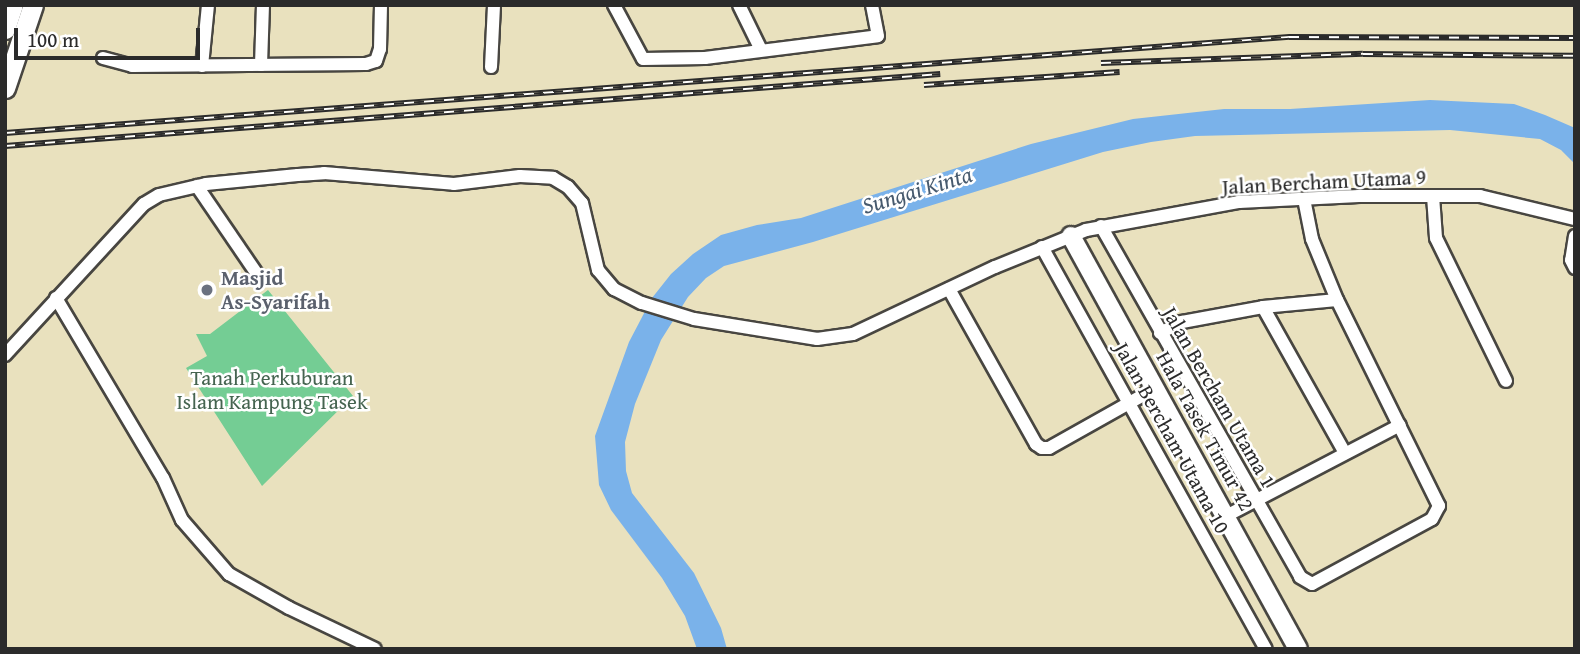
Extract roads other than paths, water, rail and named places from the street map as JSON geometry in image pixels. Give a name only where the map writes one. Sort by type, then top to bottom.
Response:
[{"type":"main road","points":[[5,29],[13,5]]},
{"type":"main road","points":[[5,88],[33,5]]},
{"type":"street","points":[[202,66],[208,5]]},
{"type":"street","points":[[261,65],[263,5]]},
{"type":"street","points":[[103,58],[132,66],[366,64],[376,61],[380,49],[381,5]]},
{"type":"street","points":[[491,67],[494,5]]},
{"type":"street","points":[[614,5],[643,59],[705,58],[878,36],[872,5]]},
{"type":"street","points":[[739,5],[761,50]]},
{"type":"street","name":"Jalan Bercham Utama 9","points":[[56,298],[144,205],[159,195],[197,186],[324,173],[454,184],[520,176],[553,178],[568,187],[582,203],[592,252],[606,282],[642,303],[694,319],[817,339],[853,334],[1042,247],[1101,226],[1239,202],[1480,196],[1575,219]]},
{"type":"street","points":[[197,186],[257,274]]},
{"type":"street","points":[[1433,196],[1436,238],[1506,381]]},
{"type":"street","points":[[1226,516],[1400,425],[1336,300],[1312,239],[1304,199]]},
{"type":"street","name":"Jalan Bercham Utama 1","points":[[1101,226],[1300,577],[1307,583],[1317,582],[1432,519],[1438,511],[1437,499],[1400,425]]},
{"type":"street","name":"Hala Tasek Timur 42","points":[[1071,236],[1298,649]]},
{"type":"street","points":[[1575,236],[1571,260],[1575,268]]},
{"type":"street","name":"Jalan Bercham Utama 10","points":[[1042,247],[1266,649]]},
{"type":"street","points":[[949,289],[1039,447],[1049,447],[1156,388]]},
{"type":"street","points":[[5,355],[56,298],[163,478],[182,520],[229,574],[289,608],[375,649]]},
{"type":"street","points":[[1160,333],[1182,323],[1263,307],[1336,300]]},
{"type":"street","points":[[1263,307],[1345,453]]},
{"type":"water","name":"Sungai Kinta","points":[[1430,100],[1514,104],[1575,128],[1575,164],[1561,150],[1540,139],[1450,130],[1195,136],[1103,152],[813,242],[724,266],[706,278],[688,297],[661,340],[635,404],[625,442],[626,471],[632,493],[694,573],[721,628],[727,649],[697,649],[685,616],[662,578],[611,510],[599,485],[595,436],[629,342],[652,298],[671,274],[693,254],[721,235],[757,225],[801,218],[1031,144],[1133,119],[1224,109],[1290,109]]},
{"type":"railway","points":[[5,133],[1289,37],[1575,38]]},
{"type":"railway","points":[[1101,63],[1363,54],[1575,56]]},
{"type":"railway","points":[[924,85],[1120,72]]},
{"type":"railway","points":[[5,146],[940,74]]},
{"type":"place","name":"Masjid As-Syarifah","points":[[207,290]]},
{"type":"park label","name":"Tanah Perkuburan Islam Kampung Tasek","points":[[272,390]]}]
